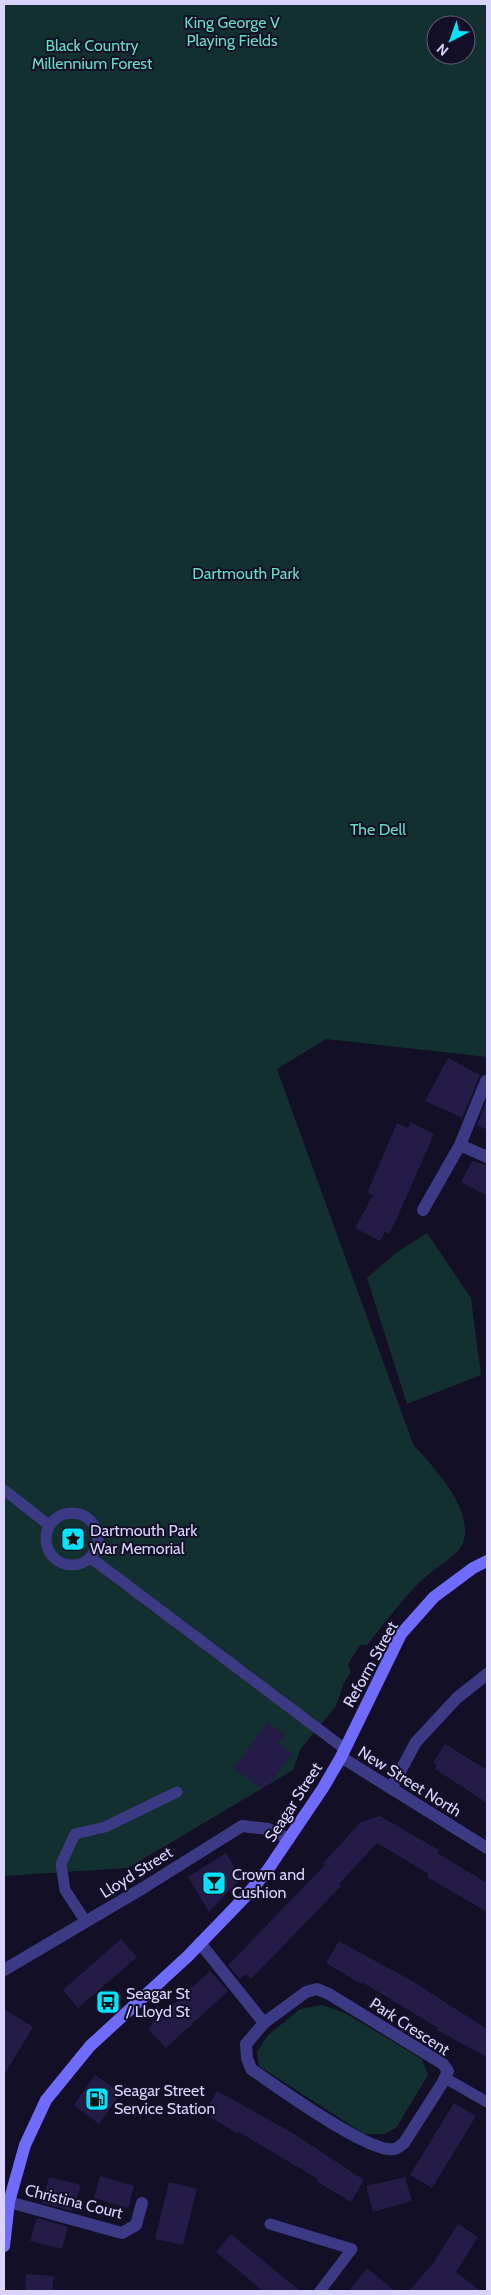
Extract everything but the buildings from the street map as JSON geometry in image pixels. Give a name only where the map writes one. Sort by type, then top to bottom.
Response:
[{"type":"street","points":[[423,1210],[460,1145],[486,1080]]},
{"type":"street","points":[[460,1145],[487,1157]]},
{"type":"street","name":"Reform Street","points":[[343,1753],[401,1634],[434,1597],[474,1568],[487,1562]]},
{"type":"street","points":[[391,1788],[416,1742],[458,1698],[487,1674]]},
{"type":"street","name":"New Street North","points":[[343,1753],[391,1788],[487,1848]]},
{"type":"street","name":"Seagar Street","points":[[4,2246],[10,2202],[25,2145],[35,2120],[54,2089],[90,2046],[200,1944],[245,1896],[274,1861],[343,1753]]},
{"type":"street","name":"Lloyd Street","points":[[4,1970],[242,1826],[268,1829],[288,1839]]},
{"type":"street","points":[[200,1944],[264,2024]]},
{"type":"street","name":"Park Crescent","points":[[317,1990],[329,1994],[443,2064],[448,2071],[404,2144],[394,2149],[381,2147],[348,2134],[251,2069],[247,2058],[246,2044],[264,2024],[306,1992],[317,1990]]},
{"type":"street","name":"Christina Court","points":[[10,2202],[122,2233],[136,2225],[142,2203]]},
{"type":"lane","points":[[4,1490],[48,1525]]},
{"type":"lane","points":[[62,1513],[80,1513],[95,1524],[99,1542],[91,1558],[78,1565],[62,1564],[50,1554],[45,1540],[48,1525],[62,1513]]},
{"type":"lane","points":[[91,1558],[343,1753]]},
{"type":"lane","points":[[86,1922],[65,1890],[61,1864],[75,1834],[105,1827],[177,1792]]},
{"type":"lane","points":[[445,2078],[487,2102]]},
{"type":"lane","points":[[270,2224],[352,2249],[320,2291]]},
{"type":"green space","name":"Dartmouth Park","points":[[4,4],[487,4],[487,1057],[326,1039],[277,1069],[413,1444],[450,1489],[463,1516],[465,1530],[463,1543],[456,1552],[414,1588],[367,1645],[360,1645],[348,1664],[351,1672],[344,1683],[336,1706],[300,1750],[293,1770],[128,1868],[4,1876]]},
{"type":"green space","points":[[427,1233],[471,1298],[481,1375],[407,1404],[367,1278],[396,1253]]},
{"type":"green space","points":[[322,2005],[345,2013],[422,2059],[428,2075],[396,2128],[385,2134],[364,2134],[259,2066],[257,2052],[267,2036],[300,2009]]},
{"type":"place","name":"Dartmouth Park War Memorial","points":[[73,1539]]},
{"type":"place","name":"Crown and Cushion","points":[[214,1883]]},
{"type":"place","name":"Seagar St / Lloyd St","points":[[108,2002]]},
{"type":"place","name":"Seagar Street Service Station","points":[[97,2099]]},
{"type":"park label","name":"King George V Playing Fields","points":[[232,31]]},
{"type":"park label","name":"Black Country Millennium Forest","points":[[92,54]]},
{"type":"park label","name":"The Dell","points":[[378,829]]}]
